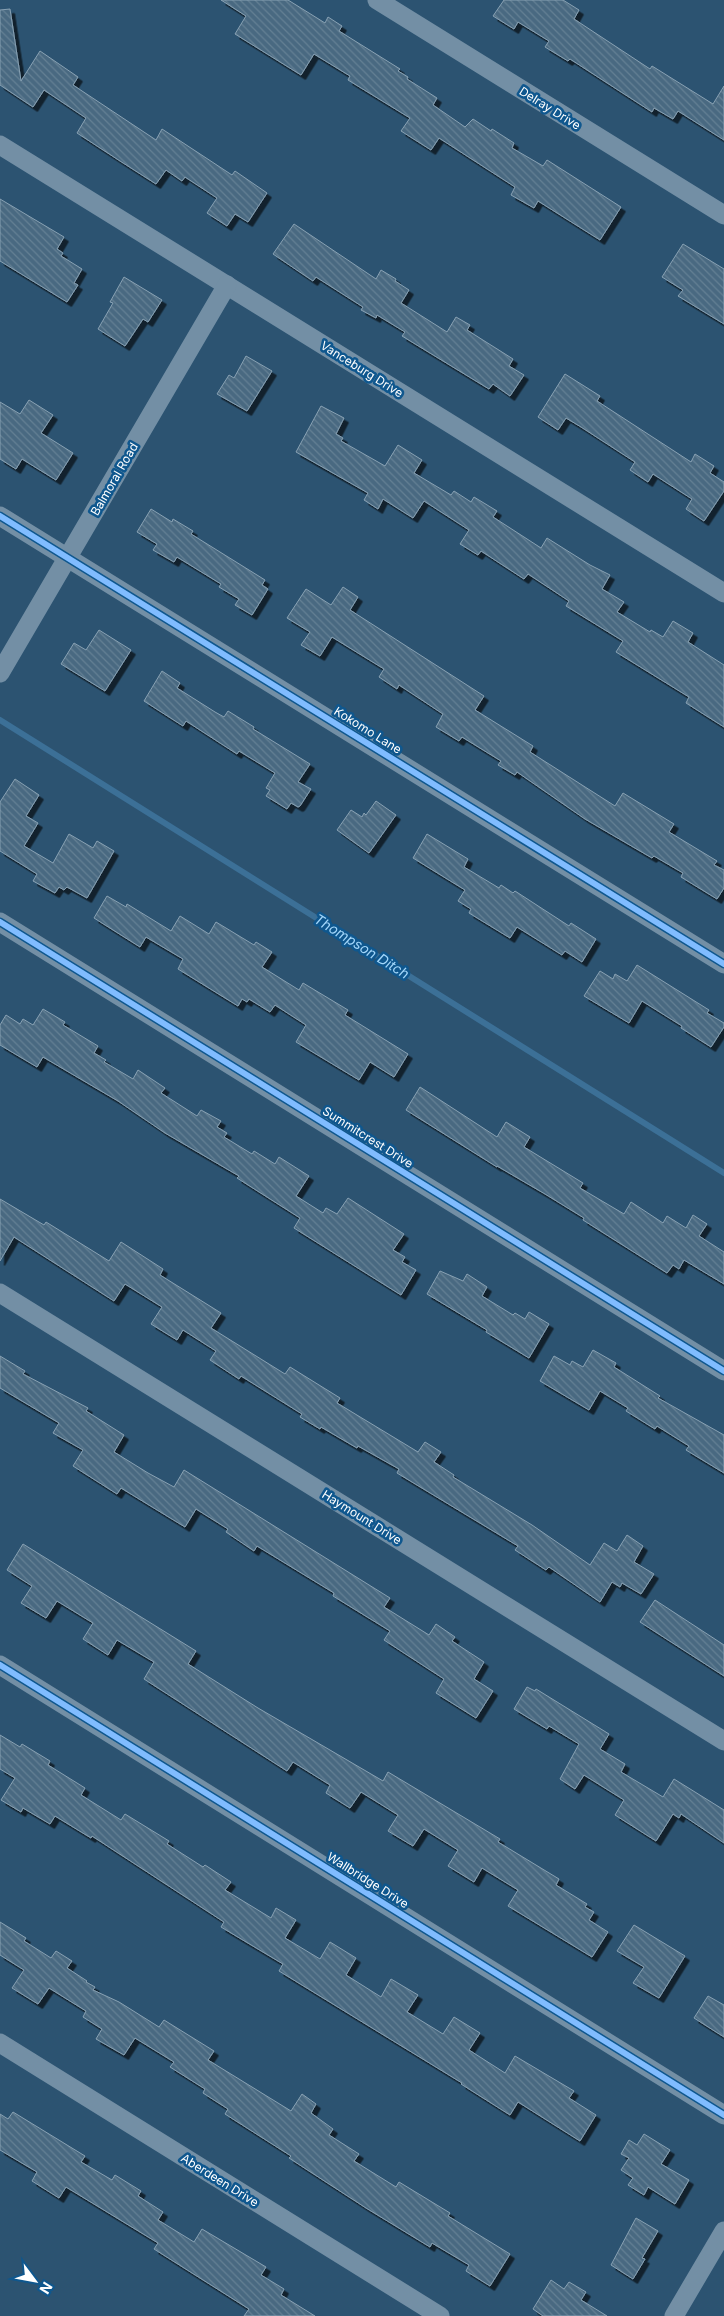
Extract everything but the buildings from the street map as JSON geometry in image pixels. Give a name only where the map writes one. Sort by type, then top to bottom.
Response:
[{"type":"street","name":"Delray Drive","points":[[377,0],[724,215]]},
{"type":"street","name":"Vanceburg Drive","points":[[0,145],[724,593]]},
{"type":"street","name":"Balmoral Road","points":[[0,673],[227,285]]},
{"type":"street","name":"Kokomo Lane","points":[[0,516],[724,964]]},
{"type":"street","name":"Summitcrest Drive","points":[[0,922],[724,1370]]},
{"type":"street","name":"Haymount Drive","points":[[0,1293],[724,1741]]},
{"type":"street","name":"Wallbridge Drive","points":[[0,1664],[724,2114]]},
{"type":"street","name":"Aberdeen Drive","points":[[0,2043],[440,2316]]},
{"type":"street","points":[[674,2316],[724,2231]]},
{"type":"waterway","name":"Thompson Ditch","points":[[0,720],[724,1173]]},
{"type":"cycle path","points":[[0,516],[724,964]]},
{"type":"cycle path","points":[[0,922],[724,1371]]},
{"type":"cycle path","points":[[0,1665],[724,2115]]}]
